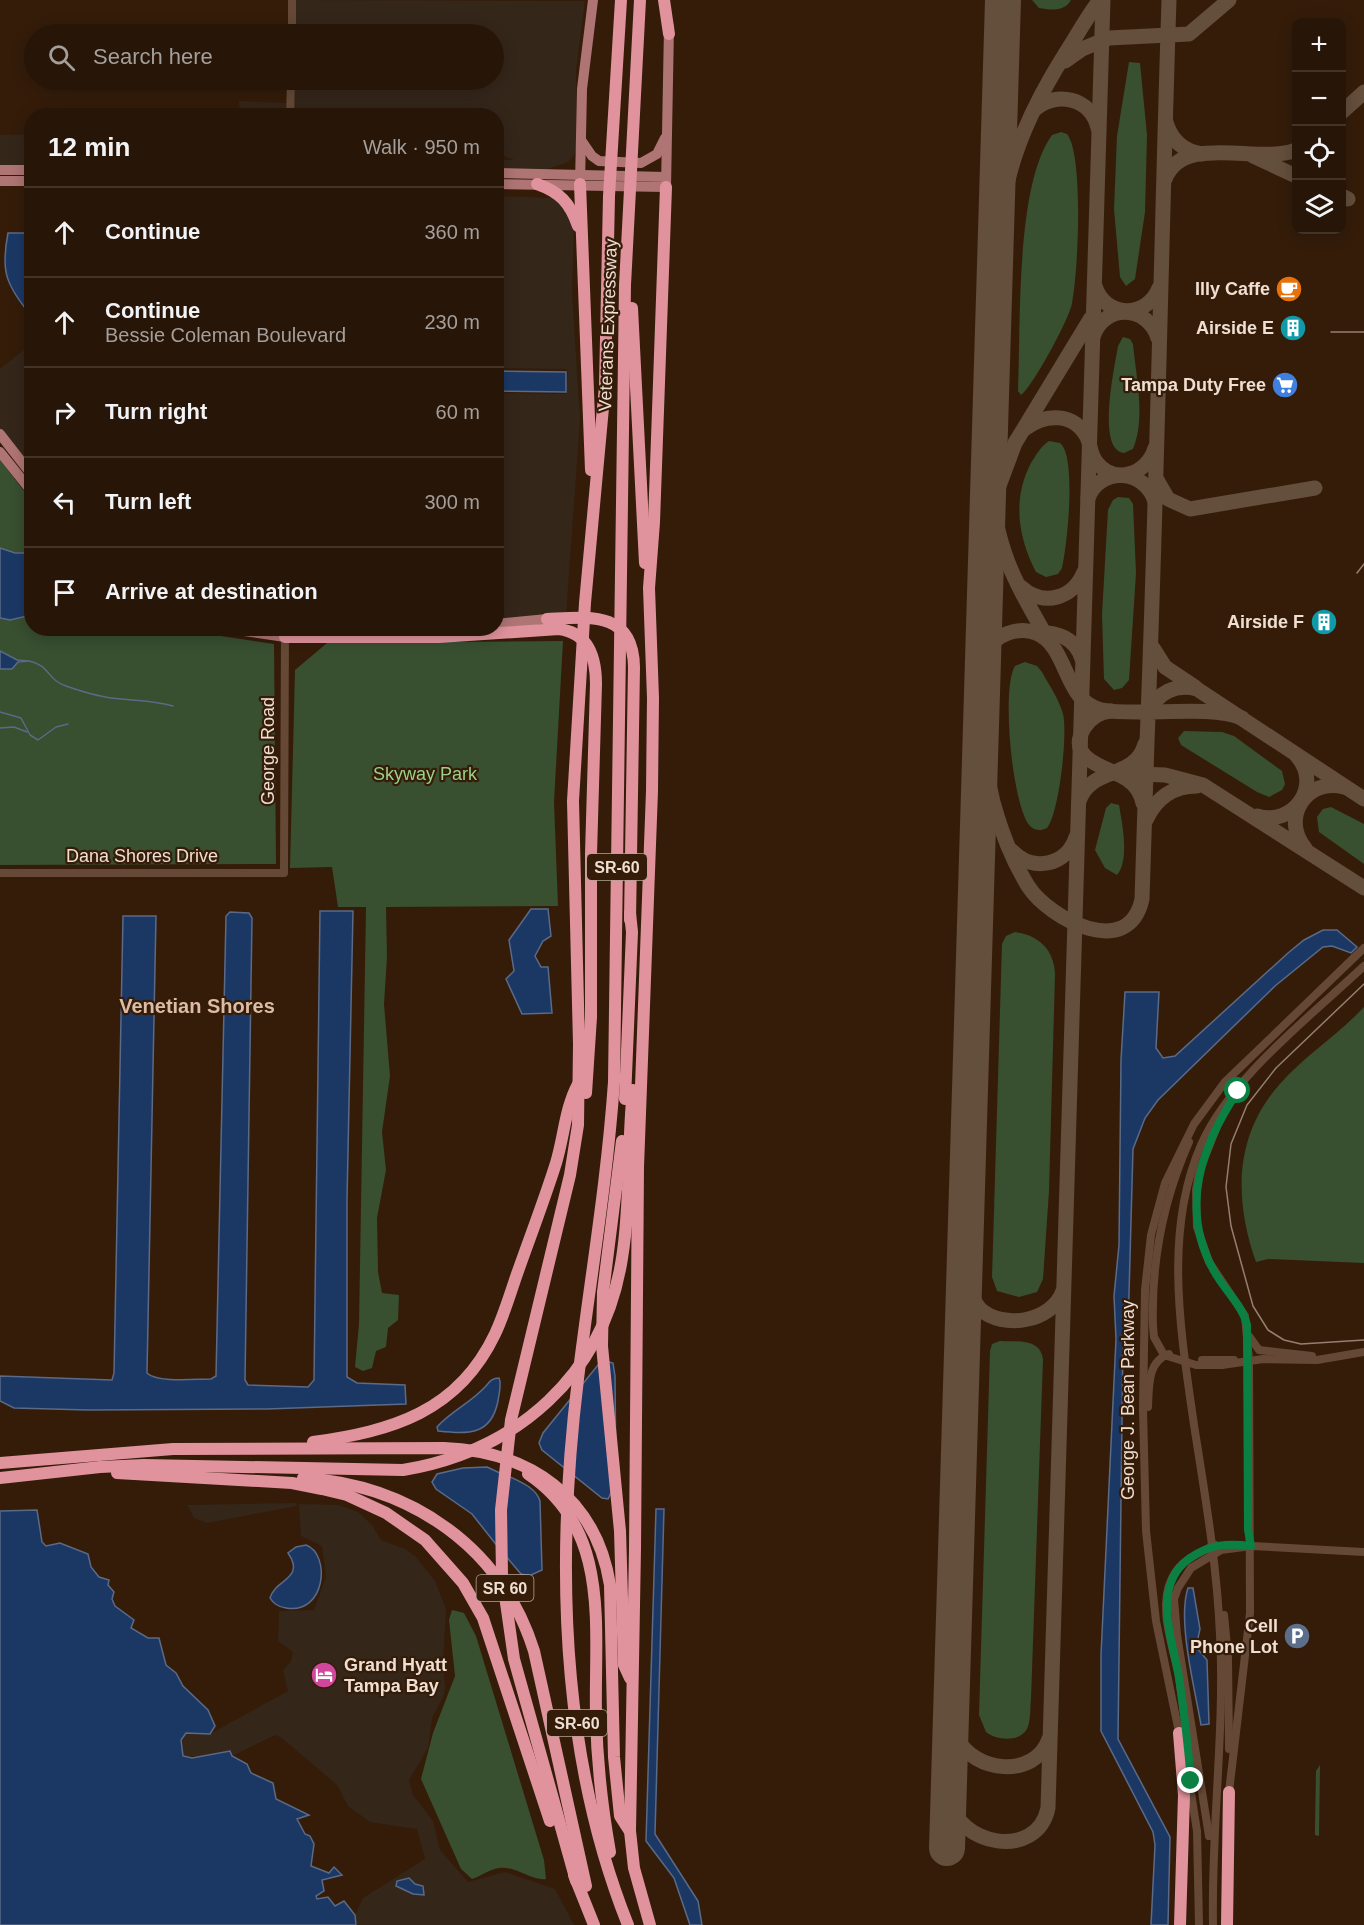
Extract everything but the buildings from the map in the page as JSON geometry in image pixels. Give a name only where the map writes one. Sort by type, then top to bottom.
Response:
[{"type":"highway","name":"Veterans Expressway","points":[[585,603],[605,386],[609,196],[621,0]]},
{"type":"highway","name":"Veterans Expressway","points":[[620,651],[625,285],[630,150],[640,0]]},
{"type":"highway","points":[[664,0],[669,34]]},
{"type":"highway","points":[[580,179],[588,427],[594,492]]},
{"type":"highway","points":[[649,588],[654,522],[666,182]]},
{"type":"highway","points":[[537,184],[556,192],[566,201],[573,212],[581,239]]},
{"type":"highway","points":[[628,242],[642,531],[649,588],[653,698],[652,791],[643,1014],[630,1831],[634,1868],[650,1925]]},
{"type":"highway","name":"SR-60","points":[[576,1881],[525,1700],[506,1615],[502,1575],[501,1503],[513,1410],[576,1143],[579,1081],[572,820],[585,603]]},
{"type":"highway","points":[[547,619],[603,618],[619,628],[632,648],[634,668],[630,913],[623,1020],[614,1083]]},
{"type":"highway","points":[[504,633],[555,629],[577,635],[589,648],[594,660],[596,675],[591,854],[591,1017],[588,1077],[576,1143]]},
{"type":"highway","points":[[400,636],[454,636]]},
{"type":"highway","name":"SR-60","points":[[620,651],[614,1083],[606,1181],[584,1331],[573,1428],[567,1532],[569,1636],[580,1744],[598,1833],[628,1925]]},
{"type":"highway","points":[[630,913],[632,932],[625,1100],[603,1292],[602,1346],[620,1531],[624,1665],[632,1682]]},
{"type":"highway","points":[[38,1474],[100,1467],[173,1464],[191,1472],[382,1472],[443,1462],[489,1448],[537,1413],[562,1388],[590,1349],[609,1309],[620,1273],[624,1244],[632,1101],[643,1014]]},
{"type":"highway","points":[[272,1448],[381,1430],[427,1411],[466,1379],[495,1333],[553,1173],[571,1098],[579,1081]]},
{"type":"highway","points":[[0,1463],[173,1449],[272,1448],[489,1448],[520,1462],[555,1483],[581,1515],[605,1559],[610,1585],[614,1756],[620,1816],[630,1831]]},
{"type":"highway","points":[[489,1448],[552,1493],[575,1523],[589,1557],[594,1592],[599,1775],[608,1840],[622,1908]]},
{"type":"highway","name":"SR 60","points":[[191,1472],[292,1484],[340,1493],[386,1513],[412,1530],[439,1554],[463,1583],[483,1618],[539,1790],[595,1925]]},
{"type":"highway","name":"SR 60","points":[[0,1478],[38,1474],[191,1472],[305,1478],[334,1481],[373,1490],[410,1504],[433,1517],[480,1555],[505,1588],[529,1637],[595,1925]]},
{"type":"highway","points":[[1179,1733],[1184,1795],[1180,1925]]},
{"type":"highway","points":[[1229,1792],[1227,1880],[1229,1925]]},
{"type":"main road","points":[[580,179],[582,89],[593,0]]},
{"type":"main road","points":[[504,184],[537,184],[580,179],[666,182],[670,0]]},
{"type":"main road","points":[[580,143],[599,161],[641,163],[657,154],[667,132]]},
{"type":"main road","points":[[557,173],[573,162],[580,143]]},
{"type":"main road","points":[[0,170],[24,170]]},
{"type":"main road","points":[[504,173],[557,173],[580,179]]},
{"type":"main road","points":[[0,181],[24,181]]},
{"type":"main road","points":[[0,434],[24,465]]},
{"type":"main road","points":[[0,452],[24,482]]},
{"type":"main road","points":[[504,623],[547,619]]},
{"type":"street","points":[[292,0],[292,24]]},
{"type":"street","points":[[290,108],[291,90]]},
{"type":"street","name":"George Road","points":[[284,873],[285,636]]},
{"type":"street","name":"Dana Shores Drive","points":[[0,873],[284,873]]},
{"type":"street","name":"George J. Bean Parkway","points":[[1199,1925],[1194,1807],[1152,1596],[1144,1474],[1144,1313],[1151,1235],[1156,1210],[1174,1161],[1210,1101],[1225,1082],[1364,948]]},
{"type":"street","points":[[1229,1792],[1228,1657],[1186,1377],[1183,1341],[1179,1233],[1186,1185],[1211,1125],[1255,1069],[1364,966]]},
{"type":"street","points":[[1229,1792],[1250,1613],[1248,1335],[1245,1316],[1216,1274],[1202,1246],[1197,1227],[1196,1200],[1199,1172],[1206,1148],[1226,1108],[1255,1069]]},
{"type":"street","points":[[1164,1355],[1154,1337],[1153,1326],[1154,1274],[1160,1230],[1180,1164],[1210,1101]]},
{"type":"street","points":[[1248,1335],[1259,1350],[1327,1359]]},
{"type":"street","points":[[1144,1474],[1150,1379],[1156,1361],[1164,1355],[1174,1354],[1197,1360],[1327,1359],[1364,1352]]},
{"type":"street","points":[[1194,1807],[1188,1738],[1167,1616],[1167,1596],[1172,1579],[1182,1564],[1199,1552],[1215,1545],[1364,1552]]},
{"type":"street","points":[[1213,1875],[1207,1819],[1177,1635],[1174,1599],[1184,1576],[1200,1561],[1221,1550],[1251,1546]]},
{"type":"street","points":[[1213,1925],[1221,1666],[1215,1568]]},
{"type":"shaded area","points":[[295,0],[585,1],[576,70],[577,148],[573,157],[568,162],[544,170],[504,169],[504,160],[514,160],[504,156],[504,108],[293,108],[293,90],[504,90],[504,24],[294,24]]},
{"type":"shaded area","points":[[239,101],[287,103],[287,108],[240,108]]},
{"type":"shaded area","points":[[24,134],[24,167],[0,167],[0,135]]},
{"type":"shaded area","points":[[504,196],[554,198],[571,216],[574,224],[572,292],[580,420],[566,615],[504,619],[504,393],[566,394],[568,372],[566,369],[504,368]]},
{"type":"shaded area","points":[[24,350],[24,461],[0,430],[0,369]]},
{"type":"shaded area","points":[[296,1503],[297,1506],[207,1523],[194,1518],[187,1505]]},
{"type":"shaded area","points":[[299,1504],[339,1505],[358,1512],[372,1525],[381,1540],[405,1549],[415,1556],[435,1581],[446,1609],[444,1695],[432,1718],[428,1748],[409,1780],[413,1795],[433,1821],[440,1850],[468,1882],[505,1872],[555,1889],[574,1925],[356,1925],[355,1915],[363,1898],[425,1859],[417,1829],[370,1822],[348,1806],[338,1786],[282,1738],[275,1735],[232,1756],[183,1756],[181,1740],[186,1733],[210,1734],[288,1691],[283,1670],[291,1662],[293,1652],[278,1641],[279,1611],[314,1610],[326,1577],[322,1546],[301,1536]]},
{"type":"green space","points":[[1032,0],[1071,0],[1065,7],[1053,10],[1039,8]]},
{"type":"green space","points":[[1129,62],[1140,63],[1147,135],[1145,212],[1135,279],[1126,286],[1120,277],[1114,209],[1117,136]]},
{"type":"green space","points":[[1061,132],[1067,134],[1072,146],[1078,189],[1078,242],[1072,303],[1065,323],[1050,352],[1021,395],[1018,391],[1020,295],[1026,222],[1040,158],[1052,135]]},
{"type":"green space","points":[[1123,337],[1130,339],[1133,344],[1140,411],[1133,449],[1124,453],[1116,448],[1111,438],[1109,423],[1114,370],[1118,346]]},
{"type":"green space","points":[[1049,441],[1060,443],[1065,451],[1068,465],[1069,502],[1062,568],[1058,574],[1046,577],[1036,572],[1030,559],[1021,532],[1019,504],[1021,490],[1031,463]]},
{"type":"green space","points":[[0,460],[24,491],[24,636],[221,636],[274,644],[276,864],[0,865]]},
{"type":"green space","points":[[1118,497],[1129,498],[1133,504],[1136,573],[1129,680],[1122,688],[1114,690],[1104,679],[1102,614],[1108,510],[1113,500]]},
{"type":"green space","name":"Skyway Park","points":[[563,641],[554,802],[558,906],[386,907],[387,957],[384,1004],[390,1076],[382,1132],[386,1170],[377,1218],[378,1272],[382,1293],[399,1295],[398,1320],[388,1328],[386,1347],[376,1351],[372,1368],[363,1371],[355,1367],[359,1324],[366,907],[338,907],[332,867],[290,868],[295,670],[327,643]]},
{"type":"green space","points":[[1025,662],[1037,666],[1042,672],[1059,703],[1064,724],[1059,791],[1051,820],[1047,828],[1040,830],[1030,826],[1024,814],[1018,796],[1010,747],[1011,678],[1015,666]]},
{"type":"green space","points":[[1184,731],[1222,732],[1234,736],[1282,771],[1285,784],[1282,790],[1269,797],[1257,792],[1181,745],[1178,738]]},
{"type":"green space","points":[[1111,803],[1119,805],[1124,841],[1123,860],[1117,875],[1105,868],[1095,850],[1106,808]]},
{"type":"green space","points":[[1331,807],[1364,824],[1364,864],[1319,832],[1317,817],[1323,809]]},
{"type":"green space","points":[[1015,932],[1031,936],[1044,945],[1052,958],[1055,974],[1049,1191],[1043,1279],[1037,1292],[1019,1297],[997,1291],[992,1277],[1002,944],[1006,936]]},
{"type":"green space","points":[[1364,1007],[1364,1263],[1268,1259],[1256,1262],[1244,1215],[1242,1192],[1242,1169],[1253,1125],[1264,1105],[1289,1074]]},
{"type":"green space","points":[[1000,1341],[1033,1344],[1041,1352],[1043,1359],[1030,1718],[1027,1729],[1023,1733],[1007,1739],[986,1732],[979,1715],[990,1351],[992,1344]]},
{"type":"green space","points":[[452,1610],[464,1613],[476,1636],[544,1860],[546,1879],[499,1868],[472,1879],[461,1869],[421,1779],[433,1733],[455,1676],[449,1620]]},
{"type":"green space","points":[[1320,1765],[1319,1836],[1315,1835],[1315,1828],[1316,1771]]},
{"type":"water","points":[[8,233],[24,233],[24,306],[11,286],[5,269]]},
{"type":"water","points":[[504,371],[566,372],[566,392],[504,391]]},
{"type":"water","points":[[0,548],[15,553],[24,553],[24,617],[10,620],[0,618]]},
{"type":"water","points":[[0,651],[17,660],[29,661],[18,662],[12,669],[0,669]]},
{"type":"water","points":[[531,909],[548,909],[551,936],[543,941],[535,956],[541,967],[548,967],[552,1013],[522,1014],[506,979],[514,971],[509,940]]},
{"type":"water","points":[[320,911],[353,911],[347,1200],[347,1377],[357,1383],[405,1385],[406,1404],[267,1409],[88,1410],[14,1408],[0,1401],[0,1376],[112,1380],[114,1373],[123,916],[156,916],[147,1373],[159,1378],[177,1380],[211,1379],[216,1376],[226,916],[230,912],[249,913],[252,918],[245,1380],[248,1385],[308,1387],[314,1380]]},
{"type":"water","points":[[1323,930],[1337,930],[1357,947],[1351,953],[1332,946],[1323,947],[1275,986],[1158,1100],[1145,1118],[1133,1149],[1128,1330],[1123,1339],[1118,1739],[1170,1837],[1168,1925],[1151,1925],[1155,1845],[1153,1832],[1101,1731],[1101,1655],[1116,1339],[1114,1296],[1119,1245],[1121,1060],[1125,992],[1159,992],[1156,1048],[1163,1058],[1175,1056],[1288,953],[1304,940]]},
{"type":"water","points":[[602,1360],[613,1363],[615,1376],[616,1483],[608,1499],[602,1498],[542,1450],[539,1443],[543,1433]]},
{"type":"water","points":[[499,1378],[500,1389],[495,1412],[484,1427],[468,1432],[438,1431],[437,1427],[448,1417],[492,1380]]},
{"type":"water","points":[[487,1467],[500,1473],[498,1547],[472,1514],[436,1489],[432,1482],[437,1474],[463,1468]]},
{"type":"water","points":[[506,1475],[531,1488],[540,1501],[542,1570],[529,1576],[521,1574],[504,1554]]},
{"type":"water","points":[[656,1509],[664,1509],[655,1834],[698,1901],[702,1925],[690,1925],[674,1878],[646,1841]]},
{"type":"water","points":[[37,1510],[42,1542],[46,1546],[60,1543],[88,1554],[91,1567],[99,1577],[109,1580],[108,1585],[114,1592],[112,1599],[115,1606],[134,1620],[131,1628],[148,1638],[159,1638],[166,1665],[176,1673],[183,1686],[208,1710],[215,1726],[210,1734],[186,1733],[181,1740],[183,1756],[192,1758],[230,1751],[232,1756],[247,1764],[251,1773],[273,1783],[276,1799],[309,1815],[297,1819],[305,1834],[310,1836],[314,1844],[311,1866],[329,1873],[334,1867],[342,1875],[322,1880],[324,1891],[316,1896],[317,1899],[328,1897],[335,1906],[344,1901],[355,1915],[356,1925],[0,1925],[0,1511]]},
{"type":"water","points":[[306,1545],[314,1551],[319,1560],[321,1571],[316,1594],[310,1602],[299,1608],[279,1606],[270,1598],[277,1587],[292,1574],[293,1562],[288,1553],[296,1547]]},
{"type":"water","points":[[1188,1588],[1193,1588],[1200,1629],[1196,1647],[1207,1660],[1209,1724],[1201,1725],[1186,1636],[1185,1602]]},
{"type":"water","points":[[409,1878],[415,1884],[423,1886],[424,1895],[413,1894],[396,1886],[397,1881]]},
{"type":"waterway","points":[[29,661],[41,666],[60,683],[79,690],[108,697],[173,706]]},
{"type":"waterway","points":[[0,712],[21,718],[30,735],[38,740],[56,727],[68,724]]},
{"type":"waterway","points":[[0,728],[14,727],[27,732]]},
{"type":"taxiway","points":[[995,301],[999,231],[1010,172],[1019,144],[1046,86],[1100,0]]},
{"type":"taxiway","points":[[949,1798],[955,1814],[966,1827],[981,1836],[997,1841],[1014,1841],[1029,1836],[1041,1825],[1048,1808],[1103,0]]},
{"type":"taxiway","points":[[1169,0],[1154,557],[1150,649],[1147,742],[1142,899],[1134,918],[1122,928],[1106,931],[1088,928],[1070,921],[1038,899],[1028,886],[1012,856],[993,802],[987,773],[984,744],[984,661],[994,641],[1007,634],[1022,631],[1036,633],[1047,640],[1055,649],[1080,696],[1089,705],[1102,710],[1118,712],[1135,712],[1154,712],[1174,711],[1211,712],[1242,718]]},
{"type":"taxiway","points":[[1065,61],[1082,49],[1109,38],[1189,34],[1229,0]]},
{"type":"taxiway","points":[[1346,108],[1364,92]]},
{"type":"taxiway","points":[[1034,110],[1052,100],[1072,100],[1088,110],[1098,128]]},
{"type":"taxiway","points":[[1166,122],[1171,134],[1179,144],[1202,154]]},
{"type":"taxiway","points":[[1165,179],[1174,165],[1188,157],[1205,153],[1281,154],[1292,151]]},
{"type":"taxiway","points":[[1253,156],[1292,174]]},
{"type":"taxiway","points":[[1095,286],[1100,297],[1108,304],[1126,311],[1145,305],[1159,288]]},
{"type":"taxiway","points":[[1093,337],[1106,318],[1126,312],[1145,319],[1153,327],[1158,338]]},
{"type":"taxiway","points":[[996,494],[1015,443],[1091,318]]},
{"type":"taxiway","points":[[993,358],[990,457],[998,530],[1014,576],[1048,640]]},
{"type":"taxiway","points":[[1026,428],[1051,418],[1075,423],[1087,437],[1097,463],[1113,474],[1130,474],[1139,470],[1146,464],[1155,448]]},
{"type":"taxiway","points":[[1088,498],[1102,480],[1123,476],[1142,483],[1150,491],[1155,502]]},
{"type":"taxiway","points":[[1157,480],[1168,499],[1190,509],[1315,488]]},
{"type":"taxiway","points":[[988,545],[991,518]]},
{"type":"taxiway","points":[[1021,587],[1039,597],[1057,597],[1073,589],[1084,572]]},
{"type":"taxiway","points":[[1037,632],[1065,638],[1075,646],[1082,659]]},
{"type":"taxiway","points":[[1153,648],[1165,667],[1195,687]]},
{"type":"taxiway","points":[[1149,713],[1156,700],[1168,691],[1182,687],[1197,689],[1364,799]]},
{"type":"taxiway","points":[[1111,711],[1099,714],[1086,724],[1080,740],[1080,749],[1093,762],[1131,782],[1138,790],[1143,803]]},
{"type":"taxiway","points":[[1079,801],[1093,782],[1132,763],[1140,755],[1145,744]]},
{"type":"taxiway","points":[[1257,816],[1270,818],[1282,815],[1292,810],[1300,801],[1307,780],[1304,768],[1297,756]]},
{"type":"taxiway","points":[[1112,773],[1165,775],[1203,785],[1364,888]]},
{"type":"taxiway","points":[[1146,820],[1155,805],[1166,795],[1180,788],[1197,786]]},
{"type":"taxiway","points":[[1305,848],[1298,836],[1295,824],[1301,802],[1319,788],[1344,787]]},
{"type":"taxiway","points":[[1012,851],[1020,858],[1030,862],[1048,863],[1065,854],[1072,847],[1076,837]]},
{"type":"taxiway","points":[[965,1275],[969,1289],[980,1309],[990,1316],[1013,1321],[1026,1320],[1049,1310],[1063,1291]]},
{"type":"taxiway","points":[[953,1664],[952,1721],[957,1738],[965,1750],[977,1759],[1004,1767],[1031,1761],[1042,1752],[1049,1739]]},
{"type":"runway","points":[[947,1848],[1003,0]]},
{"type":"tram line","points":[[1331,332],[1364,332]]},
{"type":"tram line","points":[[1357,573],[1364,564]]},
{"type":"tram line","points":[[1364,984],[1276,1068],[1247,1105],[1231,1144],[1226,1187],[1231,1226],[1253,1306],[1268,1330],[1284,1340],[1301,1344],[1364,1340]]},
{"type":"place","name":"Illy Caffe","points":[[1289,289]]},
{"type":"place","name":"Airside E","points":[[1293,328]]},
{"type":"place","name":"Tampa Duty Free","points":[[1285,385]]},
{"type":"place","name":"Airside F","points":[[1324,622]]},
{"type":"place","name":"Cell Phone Lot","points":[[1297,1636]]},
{"type":"place","name":"Grand Hyatt Tampa Bay","points":[[324,1675]]},
{"type":"district","name":"Venetian Shores","points":[[197,1006]]},
{"type":"route","points":[[1191,1781],[1188,1738],[1167,1616],[1167,1596],[1172,1579],[1182,1564],[1199,1552],[1215,1545],[1251,1546],[1248,1530],[1249,1360],[1247,1325],[1241,1309],[1209,1262],[1197,1227],[1196,1210],[1196,1190],[1206,1148],[1226,1108],[1238,1091]]}]
